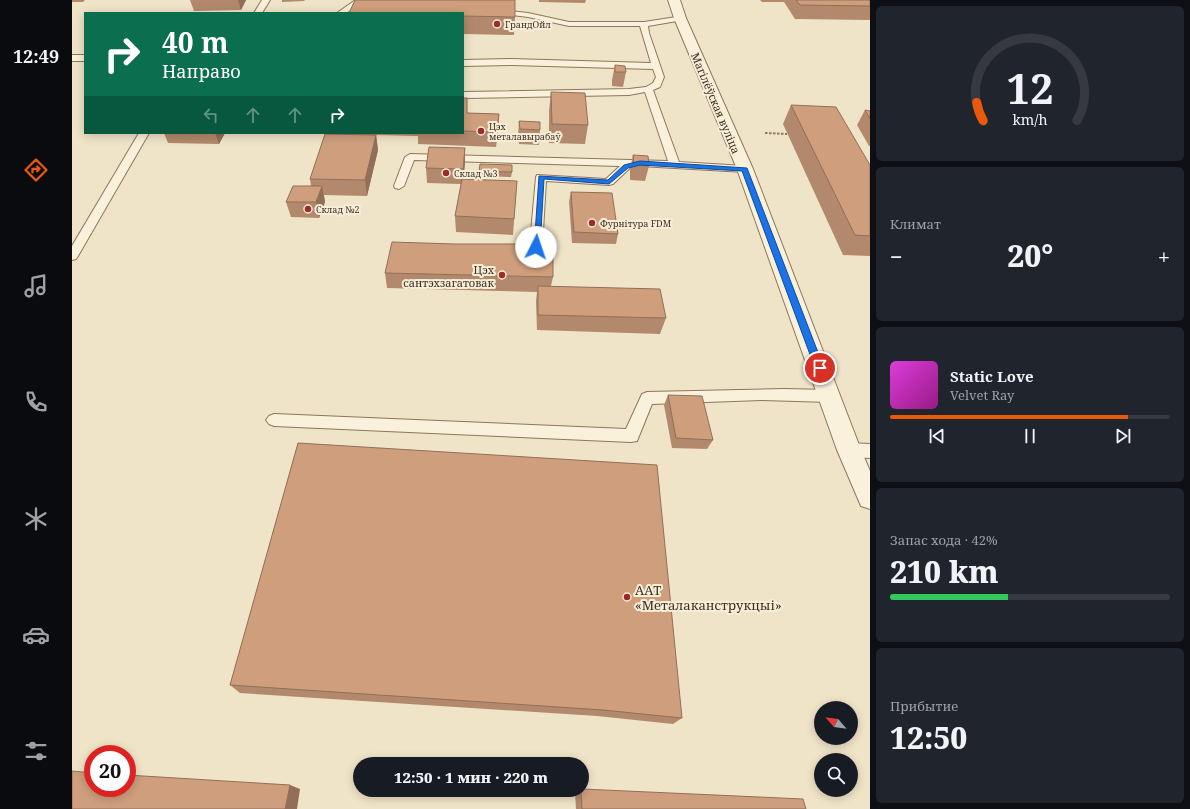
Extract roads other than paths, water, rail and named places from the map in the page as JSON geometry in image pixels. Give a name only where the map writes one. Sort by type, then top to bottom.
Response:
[{"type":"street","name":"Магілёўская вуліца","points":[[674,0],[680,18],[744,169],[849,450],[870,498]]},
{"type":"lane","points":[[259,12],[266,0]]},
{"type":"lane","points":[[343,12],[358,3],[374,0]]},
{"type":"lane","points":[[489,10],[528,15],[569,24],[644,24],[680,18]]},
{"type":"lane","points":[[464,94],[629,92],[648,89],[657,85],[660,77],[645,33],[644,24]]},
{"type":"lane","points":[[72,58],[84,58]]},
{"type":"lane","points":[[464,63],[511,62],[656,66]]},
{"type":"lane","points":[[648,89],[675,165]]},
{"type":"lane","points":[[72,256],[143,134]]},
{"type":"lane","points":[[399,186],[410,157],[640,163],[744,169]]},
{"type":"lane","points":[[505,246],[536,247],[541,177],[609,182],[626,166],[640,163]]},
{"type":"lane","points":[[274,420],[630,436],[647,398],[698,395],[778,394],[830,396]]},
{"type":"lane","points":[[849,450],[870,451]]},
{"type":"place","name":"ГрандОйл","points":[[497,24]]},
{"type":"place","name":"Цэх металавырабаў","points":[[481,131]]},
{"type":"place","name":"Склад №3","points":[[446,173]]},
{"type":"place","name":"Склад №2","points":[[308,209]]},
{"type":"place","name":"Фурнітура FDM","points":[[592,223]]},
{"type":"place","name":"Цэх сантэхзагатовак","points":[[502,275]]},
{"type":"place","name":"ААТ «Металаканструкцыі»","points":[[627,597]]}]
